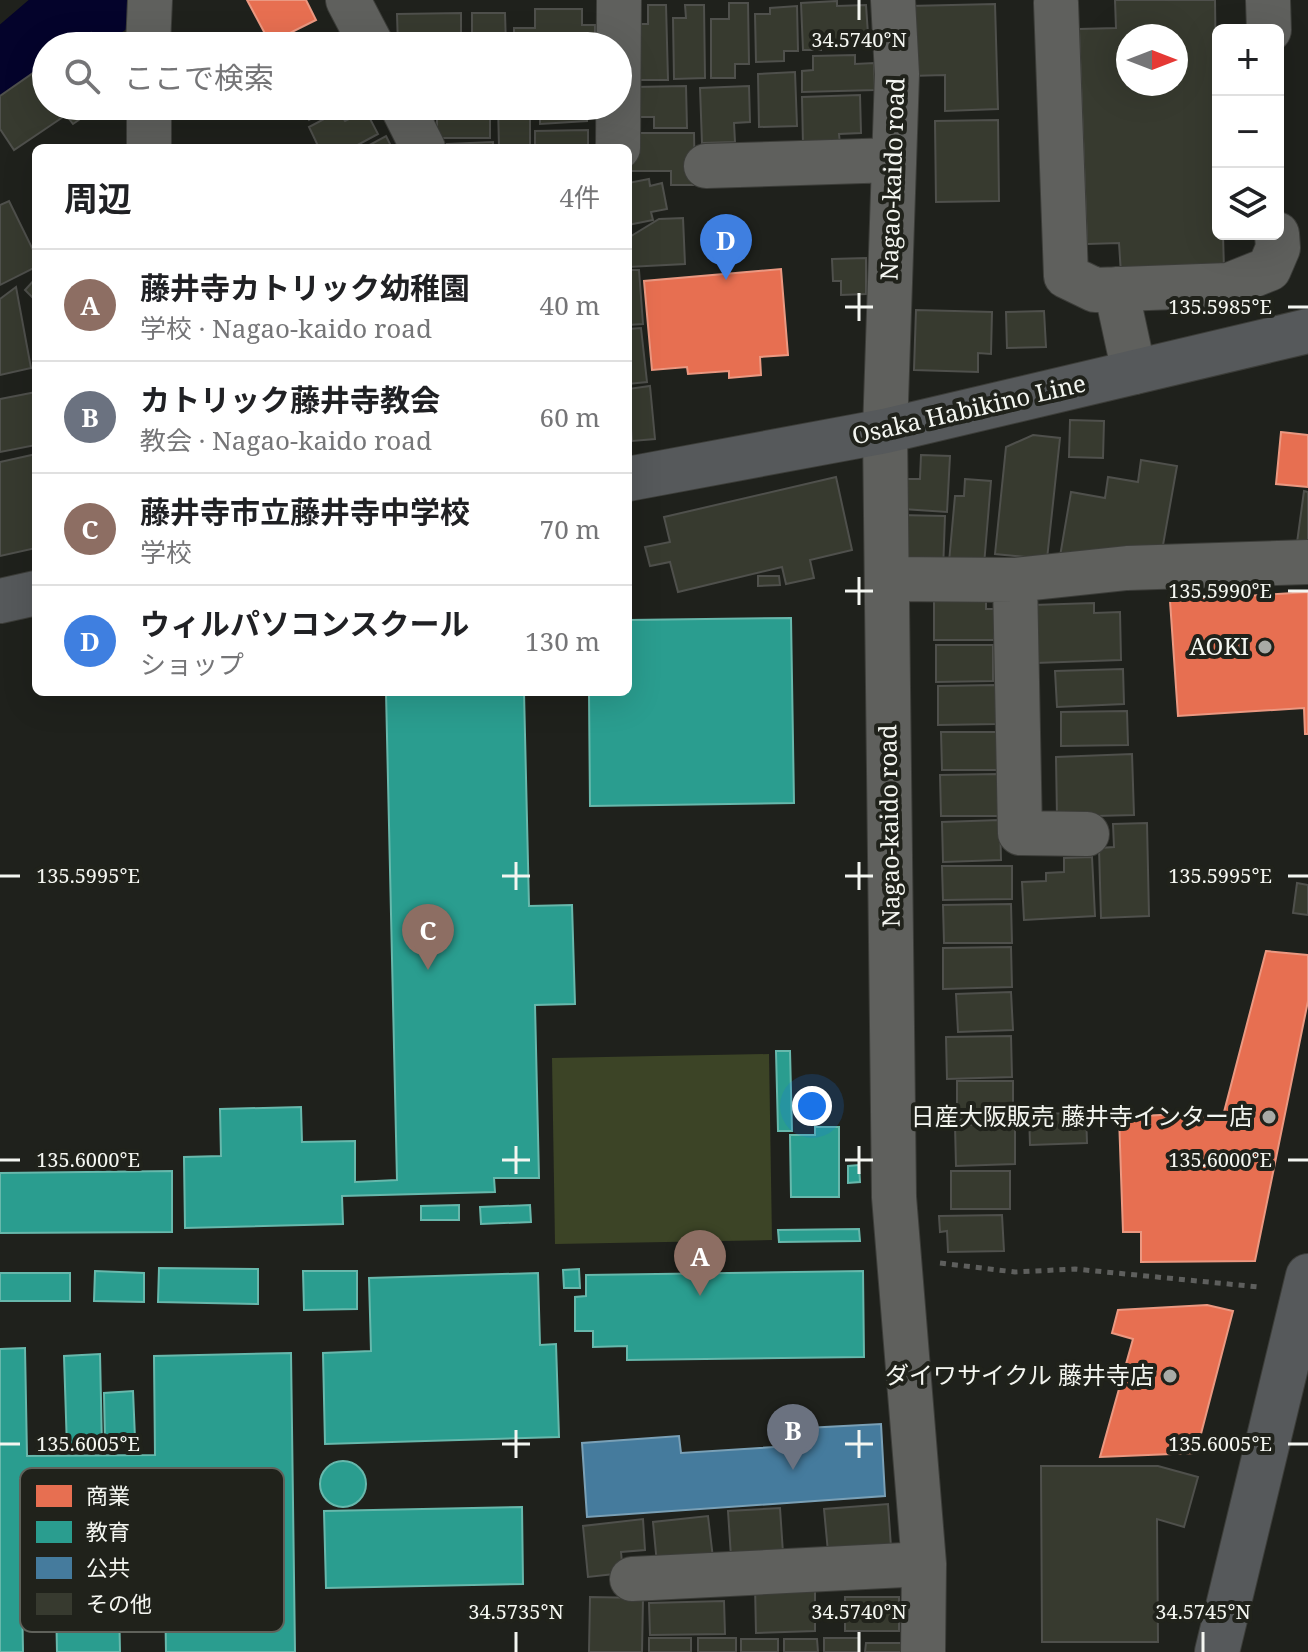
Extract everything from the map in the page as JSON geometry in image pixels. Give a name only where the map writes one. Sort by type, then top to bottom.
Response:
[{"type":"main road","name":"Osaka Habikino Line","points":[[632,478],[885,431],[1308,331]]},
{"type":"main road","points":[[0,601],[32,594]]},
{"type":"main road","points":[[1217,1652],[1308,1276]]},
{"type":"street","points":[[348,0],[365,32]]},
{"type":"street","points":[[619,0],[619,32]]},
{"type":"street","name":"Nagao-kaido road","points":[[893,0],[897,74],[885,431],[894,1197],[924,1564],[923,1652]]},
{"type":"street","points":[[1268,0],[1269,24]]},
{"type":"street","points":[[1056,3],[1066,276],[1095,290],[1229,285],[1269,269],[1278,248],[1277,240]]},
{"type":"street","points":[[149,120],[149,144]]},
{"type":"street","points":[[409,120],[421,144]]},
{"type":"street","points":[[618,120],[618,144]]},
{"type":"street","points":[[706,166],[894,160]]},
{"type":"street","points":[[1116,289],[1134,372]]},
{"type":"street","points":[[887,579],[1015,580],[1127,568],[1308,562]]},
{"type":"street","points":[[1015,580],[1020,833],[1087,834]]},
{"type":"street","points":[[632,1579],[924,1564]]},
{"type":"path","points":[[899,1259],[1015,1272],[1075,1269],[1259,1287]]},
{"type":"green space","points":[[769,1054],[772,1240],[555,1244],[552,1058]]},
{"type":"building: 商業","points":[[247,0],[306,0],[316,20],[292,32],[264,32]]},
{"type":"building: 商業","points":[[781,269],[788,355],[760,357],[761,375],[729,378],[729,371],[688,374],[687,367],[652,370],[644,281]]},
{"type":"building: 商業","points":[[1281,432],[1308,435],[1308,487],[1276,484]]},
{"type":"building: 商業","points":[[1308,592],[1308,734],[1305,734],[1304,708],[1178,716],[1170,601]]},
{"type":"building: 商業","points":[[1266,951],[1308,955],[1308,1001],[1255,1261],[1141,1262],[1141,1232],[1123,1232],[1119,1117],[1224,1112]]},
{"type":"building: 商業","points":[[1207,1305],[1233,1311],[1196,1453],[1100,1457],[1133,1339],[1112,1333],[1118,1310]]},
{"type":"building: 教育","points":[[791,618],[794,803],[590,806],[589,696],[632,696],[632,620]]},
{"type":"building: 教育","points":[[386,696],[524,696],[529,906],[572,905],[575,1004],[535,1005],[539,1178],[494,1178],[495,1192],[342,1196],[343,1224],[185,1228],[184,1157],[221,1156],[220,1109],[301,1107],[302,1142],[355,1141],[355,1182],[397,1180]]},
{"type":"building: 教育","points":[[776,1051],[790,1051],[792,1131],[778,1131]]},
{"type":"building: 教育","points":[[815,1127],[839,1127],[839,1197],[791,1197],[790,1135],[815,1135]]},
{"type":"building: 教育","points":[[859,1165],[860,1182],[848,1183],[848,1166]]},
{"type":"building: 教育","points":[[172,1171],[172,1232],[0,1233],[0,1173]]},
{"type":"building: 教育","points":[[459,1205],[459,1220],[421,1220],[421,1206]]},
{"type":"building: 教育","points":[[530,1205],[531,1222],[481,1224],[480,1207]]},
{"type":"building: 教育","points":[[859,1229],[860,1241],[779,1242],[778,1230]]},
{"type":"building: 教育","points":[[159,1268],[258,1269],[258,1304],[158,1302]]},
{"type":"building: 教育","points":[[579,1269],[580,1288],[564,1288],[563,1270]]},
{"type":"building: 教育","points":[[95,1271],[144,1273],[144,1302],[94,1301]]},
{"type":"building: 教育","points":[[303,1271],[357,1271],[357,1309],[304,1310]]},
{"type":"building: 教育","points":[[863,1271],[864,1357],[627,1360],[627,1346],[593,1347],[593,1331],[575,1331],[575,1297],[586,1296],[586,1275]]},
{"type":"building: 教育","points":[[0,1273],[70,1273],[70,1301],[0,1301]]},
{"type":"building: 教育","points":[[538,1273],[540,1345],[556,1344],[559,1437],[325,1444],[323,1353],[371,1351],[369,1278]]},
{"type":"building: 教育","points":[[25,1348],[27,1456],[155,1455],[154,1356],[291,1353],[295,1652],[166,1652],[166,1632],[284,1632],[284,1468],[20,1468],[20,1632],[23,1632],[23,1652],[0,1652],[0,1349]]},
{"type":"building: 教育","points":[[100,1354],[102,1447],[67,1448],[64,1356]]},
{"type":"building: 教育","points":[[133,1391],[135,1438],[105,1439],[104,1393]]},
{"type":"building: 教育","points":[[343,1461],[352,1462],[359,1468],[365,1475],[365,1493],[359,1500],[352,1506],[343,1507],[334,1506],[327,1500],[321,1493],[320,1484],[321,1475],[327,1468],[334,1462]]},
{"type":"building: 教育","points":[[522,1507],[523,1584],[326,1588],[324,1511]]},
{"type":"building: 教育","points":[[57,1632],[120,1632],[120,1652],[57,1652]]},
{"type":"building: 公共","points":[[881,1424],[885,1496],[587,1517],[582,1443],[679,1436],[681,1453],[807,1445],[806,1428]]},
{"type":"building: その他","points":[[1115,0],[1215,0],[1215,24],[1212,24],[1212,240],[1223,240],[1224,270],[1121,274],[1119,243],[1087,244],[1079,29],[1116,28]]},
{"type":"building: その他","points":[[837,1],[837,6],[866,5],[868,34],[844,34],[845,42],[821,43],[821,50],[803,50],[801,3]]},
{"type":"building: その他","points":[[729,3],[748,3],[749,64],[735,64],[735,78],[711,78],[711,19],[729,19]]},
{"type":"building: その他","points":[[995,4],[998,109],[945,111],[945,75],[910,76],[909,6]]},
{"type":"building: その他","points":[[648,5],[666,5],[668,80],[632,80],[630,24],[648,24]]},
{"type":"building: その他","points":[[685,5],[704,5],[705,78],[674,79],[673,18],[686,18]]},
{"type":"building: その他","points":[[797,6],[798,51],[784,51],[784,61],[756,62],[755,14],[770,14],[770,8]]},
{"type":"building: その他","points":[[535,9],[582,9],[582,25],[595,25],[595,32],[514,32],[514,28],[535,28]]},
{"type":"building: その他","points":[[461,13],[461,32],[398,32],[397,14]]},
{"type":"building: その他","points":[[472,13],[505,13],[506,32],[472,32]]},
{"type":"building: その他","points":[[855,55],[855,64],[874,63],[875,90],[802,92],[802,71],[813,70],[813,56]]},
{"type":"building: その他","points":[[795,72],[797,126],[759,127],[758,74]]},
{"type":"building: その他","points":[[32,74],[32,120],[59,120],[14,150],[0,129],[0,96]]},
{"type":"building: その他","points":[[686,86],[687,128],[654,128],[654,117],[635,117],[634,87]]},
{"type":"building: その他","points":[[749,86],[750,122],[734,123],[735,142],[702,143],[700,88]]},
{"type":"building: その他","points":[[860,95],[861,133],[839,134],[840,144],[803,145],[802,97]]},
{"type":"building: その他","points":[[322,120],[371,120],[378,134],[359,144],[317,144],[309,127]]},
{"type":"building: その他","points":[[437,120],[490,120],[490,138],[437,138]]},
{"type":"building: その他","points":[[498,120],[530,120],[530,144],[499,144]]},
{"type":"building: その他","points":[[540,120],[587,120],[587,121],[540,124]]},
{"type":"building: その他","points":[[998,120],[999,201],[936,202],[935,121]]},
{"type":"building: その他","points":[[588,130],[588,144],[535,144],[535,131]]},
{"type":"building: その他","points":[[628,133],[694,133],[695,185],[671,185],[671,171],[632,171],[632,144],[628,144]]},
{"type":"building: その他","points":[[386,136],[390,144],[371,144]]},
{"type":"building: その他","points":[[493,142],[493,144],[447,144]]},
{"type":"building: その他","points":[[649,179],[650,186],[662,183],[667,209],[651,212],[653,220],[632,224],[632,182]]},
{"type":"building: その他","points":[[9,201],[32,248],[32,269],[0,285],[0,205]]},
{"type":"building: その他","points":[[683,218],[685,264],[632,267],[632,236],[659,219]]},
{"type":"building: その他","points":[[866,258],[866,294],[841,295],[841,281],[833,281],[832,259]]},
{"type":"building: その他","points":[[632,270],[639,270],[643,324],[632,325]]},
{"type":"building: その他","points":[[32,282],[32,297],[25,290]]},
{"type":"building: その他","points":[[16,287],[31,368],[0,375],[0,299]]},
{"type":"building: その他","points":[[916,310],[992,312],[991,354],[978,353],[978,372],[914,370]]},
{"type":"building: その他","points":[[1044,311],[1046,347],[1007,348],[1006,312]]},
{"type":"building: その他","points":[[641,328],[647,382],[632,384],[632,329]]},
{"type":"building: その他","points":[[650,386],[655,439],[632,441],[632,388]]},
{"type":"building: その他","points":[[32,393],[32,446],[0,452],[0,399]]},
{"type":"building: その他","points":[[1070,420],[1104,421],[1103,458],[1069,457]]},
{"type":"building: その他","points":[[1033,435],[1060,438],[1047,559],[995,554],[1006,447]]},
{"type":"building: その他","points":[[32,455],[32,549],[0,556],[0,462]]},
{"type":"building: その他","points":[[921,455],[950,456],[947,512],[903,509],[905,479],[920,479]]},
{"type":"building: その他","points":[[1141,460],[1177,466],[1160,562],[1058,568],[1071,492],[1105,498],[1108,477],[1138,482]]},
{"type":"building: その他","points":[[836,477],[852,550],[810,560],[814,578],[786,584],[782,567],[678,592],[670,562],[650,566],[645,547],[670,542],[664,517]]},
{"type":"building: その他","points":[[965,479],[991,481],[984,565],[949,562],[955,496],[964,496]]},
{"type":"building: その他","points":[[1304,491],[1308,492],[1308,551],[1296,550]]},
{"type":"building: その他","points":[[899,515],[945,516],[943,571],[898,571]]},
{"type":"building: その他","points":[[758,576],[779,576],[780,585],[758,586]]},
{"type":"building: その他","points":[[986,599],[986,609],[994,609],[994,640],[934,640],[934,600]]},
{"type":"building: その他","points":[[1094,603],[1094,613],[1120,612],[1121,660],[1035,663],[1033,605]]},
{"type":"building: その他","points":[[936,645],[993,645],[993,681],[936,682]]},
{"type":"building: その他","points":[[1123,669],[1124,704],[1057,707],[1055,671]]},
{"type":"building: その他","points":[[996,685],[997,724],[938,725],[938,686]]},
{"type":"building: その他","points":[[1127,711],[1128,745],[1061,746],[1061,712]]},
{"type":"building: その他","points":[[941,732],[998,732],[998,770],[942,770]]},
{"type":"building: その他","points":[[1132,754],[1134,815],[1057,817],[1056,757]]},
{"type":"building: その他","points":[[999,774],[999,816],[941,816],[940,775]]},
{"type":"building: その他","points":[[1000,820],[1001,860],[943,862],[942,822]]},
{"type":"building: その他","points":[[1147,823],[1149,916],[1101,918],[1099,848],[1114,847],[1113,824]]},
{"type":"building: その他","points":[[1092,857],[1095,916],[1024,920],[1022,882],[1046,881],[1046,873],[1064,872],[1064,858]]},
{"type":"building: その他","points":[[942,866],[1012,866],[1012,899],[943,900]]},
{"type":"building: その他","points":[[1297,883],[1308,885],[1308,915],[1293,913]]},
{"type":"building: その他","points":[[1011,904],[1012,943],[944,943],[943,905]]},
{"type":"building: その他","points":[[1011,947],[1012,987],[943,989],[943,948]]},
{"type":"building: その他","points":[[1011,992],[1013,1030],[958,1032],[956,994]]},
{"type":"building: その他","points":[[1011,1036],[1012,1077],[947,1079],[946,1037]]},
{"type":"building: その他","points":[[957,1081],[1013,1081],[1013,1120],[957,1120]]},
{"type":"building: その他","points":[[1086,1113],[1087,1143],[1030,1145],[1029,1114]]},
{"type":"building: その他","points":[[1015,1124],[1015,1164],[956,1166],[955,1125]]},
{"type":"building: その他","points":[[951,1171],[1010,1171],[1010,1209],[951,1209]]},
{"type":"building: その他","points":[[1002,1215],[1004,1251],[948,1252],[947,1231],[940,1232],[939,1216]]},
{"type":"building: その他","points":[[1041,1466],[1158,1466],[1198,1477],[1184,1527],[1157,1519],[1158,1642],[1042,1642]]},
{"type":"building: その他","points":[[888,1504],[891,1547],[828,1552],[824,1509]]},
{"type":"building: その他","points":[[780,1508],[783,1553],[731,1557],[728,1511]]},
{"type":"building: その他","points":[[708,1516],[713,1558],[657,1564],[653,1522]]},
{"type":"building: その他","points":[[643,1519],[645,1550],[621,1552],[623,1573],[588,1577],[583,1526]]},
{"type":"building: その他","points":[[815,1584],[815,1631],[756,1633],[755,1585]]},
{"type":"building: その他","points":[[590,1597],[643,1598],[642,1652],[589,1652]]},
{"type":"building: その他","points":[[845,1597],[899,1597],[899,1631],[845,1631]]},
{"type":"building: その他","points":[[724,1601],[725,1634],[650,1635],[649,1603]]},
{"type":"building: その他","points":[[649,1638],[691,1638],[691,1652],[649,1652]]},
{"type":"building: その他","points":[[698,1638],[736,1638],[736,1652],[698,1652]]},
{"type":"building: その他","points":[[824,1638],[859,1638],[859,1652],[824,1652]]},
{"type":"building: その他","points":[[741,1639],[778,1639],[778,1652],[741,1652]]},
{"type":"building: その他","points":[[784,1639],[817,1639],[818,1652],[784,1652]]},
{"type":"building: その他","points":[[866,1643],[901,1643],[901,1652],[865,1652]]},
{"type":"waterway","points":[[48,32],[104,0]]},
{"type":"waterway","points":[[0,73],[32,46]]},
{"type":"place","name":"ウィルパソコンスクール","points":[[726,280]]},
{"type":"place","name":"AOKI","points":[[1265,647]]},
{"type":"place","name":"藤井寺市立藤井寺中学校","points":[[428,970]]},
{"type":"place","name":"日産大阪販売 藤井寺インター店","points":[[1269,1117]]},
{"type":"place","name":"藤井寺カトリック幼稚園","points":[[700,1296]]},
{"type":"place","name":"ダイワサイクル 藤井寺店","points":[[1170,1376]]},
{"type":"place","name":"カトリック藤井寺教会","points":[[793,1470]]}]
